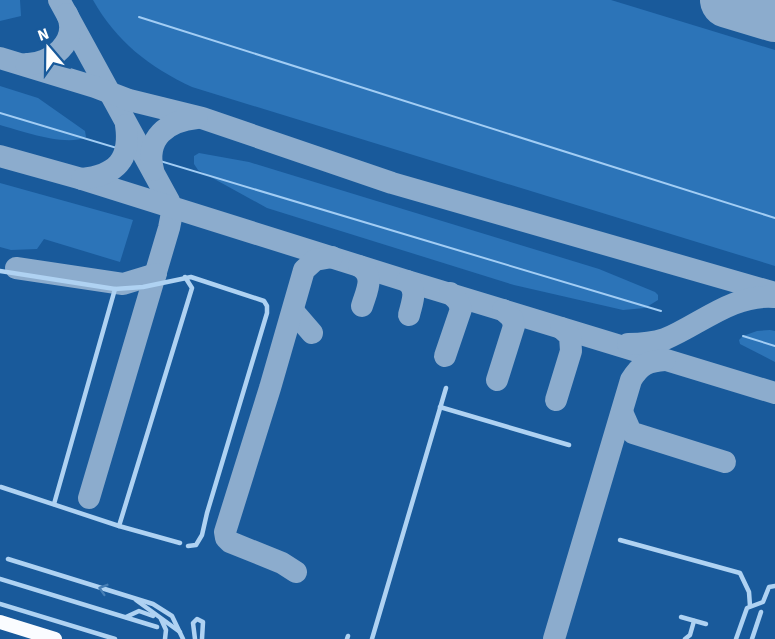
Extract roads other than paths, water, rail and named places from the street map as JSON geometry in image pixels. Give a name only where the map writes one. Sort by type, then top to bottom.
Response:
[{"type":"main road","points":[[0,622],[55,639]]},
{"type":"lane","points":[[0,271],[115,289],[143,288],[185,278],[198,278],[258,297],[264,301],[267,313],[202,535],[196,545],[188,546]]},
{"type":"lane","points":[[119,526],[192,288],[185,278]]},
{"type":"lane","points":[[54,504],[115,289]]},
{"type":"lane","points":[[372,639],[446,388]]},
{"type":"lane","points":[[440,407],[569,446]]},
{"type":"lane","points":[[1,487],[119,526],[180,543]]},
{"type":"lane","points":[[620,540],[740,573],[749,592],[750,606]]},
{"type":"lane","points":[[8,559],[134,598],[165,610],[177,622],[182,636]]},
{"type":"lane","points":[[0,579],[158,627]]},
{"type":"lane","points":[[736,639],[745,610],[763,602],[769,587],[775,586]]},
{"type":"lane","points":[[134,598],[182,636]]},
{"type":"lane","points":[[0,604],[115,639]]},
{"type":"lane","points":[[126,617],[139,611],[158,617],[165,626],[165,639]]},
{"type":"lane","points":[[752,639],[761,612]]},
{"type":"lane","points":[[681,617],[706,624]]},
{"type":"lane","points":[[195,639],[192,623],[197,619],[203,622],[202,639]]},
{"type":"lane","points":[[685,639],[690,635],[694,621]]},
{"type":"waterway","points":[[139,17],[775,218]]},
{"type":"waterway","points":[[0,113],[661,311]]},
{"type":"waterway","points":[[743,336],[775,346]]}]
